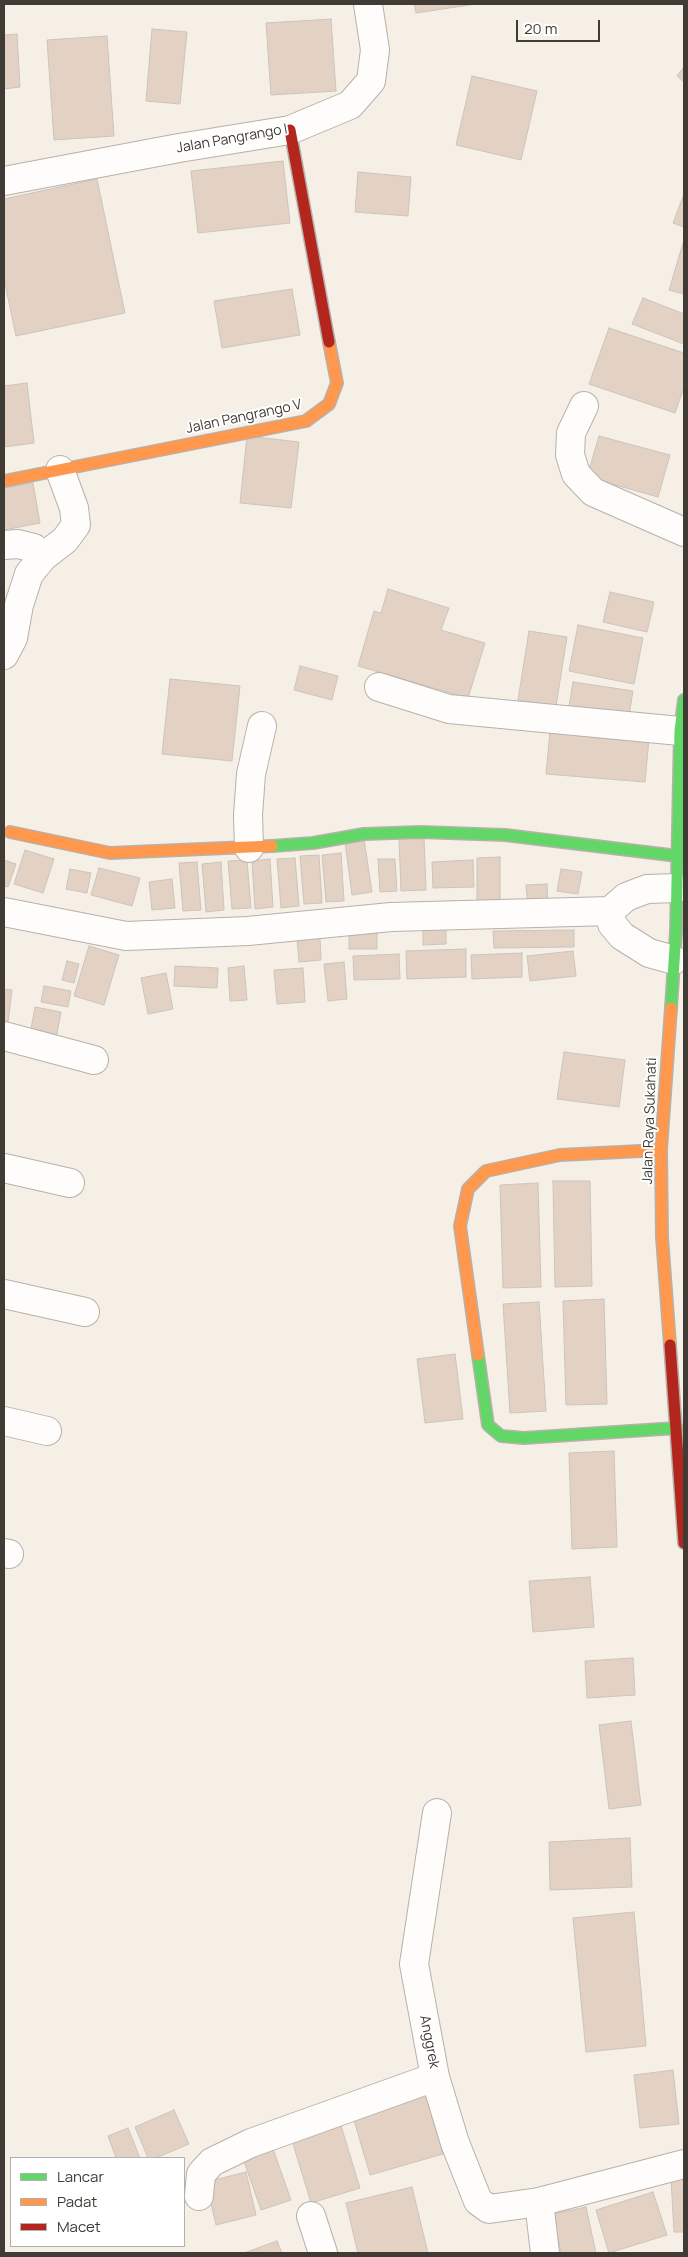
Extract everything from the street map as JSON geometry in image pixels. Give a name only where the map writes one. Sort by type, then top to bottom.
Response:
[{"type":"street","name":"Jalan Pangrango I","points":[[4,181],[179,148],[290,130],[350,105],[371,81],[375,50],[368,4]]},
{"type":"street","name":"Jalan Pangrango V","points":[[4,481],[306,421],[329,404],[336,384],[290,130]]},
{"type":"street","points":[[584,406],[571,433],[570,455],[576,474],[593,492],[684,532]]},
{"type":"street","points":[[4,655],[13,638],[19,605],[30,574],[43,557],[65,540],[76,525],[74,508],[60,470]]},
{"type":"street","points":[[4,545],[18,544],[34,548],[43,557]]},
{"type":"street","points":[[379,687],[449,709],[680,731]]},
{"type":"street","name":"Jalan Raya Sukahati","points":[[684,700],[680,731],[674,960],[661,1150],[662,1237],[677,1358],[677,1428],[684,1543]]},
{"type":"street","points":[[249,848],[248,815],[251,774],[262,726]]},
{"type":"street","points":[[10,832],[110,853],[249,848],[313,843],[364,834],[421,832],[505,835],[678,856]]},
{"type":"street","points":[[4,912],[126,936],[248,931],[392,918],[610,911],[626,897],[647,889],[677,888]]},
{"type":"street","points":[[610,911],[612,924],[622,936],[649,953],[674,960]]},
{"type":"street","points":[[4,1036],[94,1060]]},
{"type":"street","points":[[661,1150],[560,1156],[486,1171],[468,1189],[460,1226],[488,1425],[501,1436],[524,1438],[677,1428]]},
{"type":"street","points":[[4,1168],[70,1184]]},
{"type":"street","points":[[4,1294],[85,1312]]},
{"type":"street","points":[[4,1421],[47,1431]]},
{"type":"street","name":"Anggrek","points":[[437,1813],[414,1964],[435,2077],[455,2143],[478,2201],[489,2209],[539,2202],[684,2164]]},
{"type":"street","points":[[199,2196],[201,2174],[212,2162],[251,2143],[435,2077]]},
{"type":"street","points":[[539,2202],[544,2253]]},
{"type":"street","points":[[311,2216],[323,2253]]},
{"type":"building","points":[[414,4],[476,4],[416,13]]},
{"type":"building","points":[[331,19],[336,91],[271,95],[266,23]]},
{"type":"building","points":[[152,29],[187,32],[180,104],[146,101]]},
{"type":"building","points":[[17,34],[20,87],[4,89],[4,35]]},
{"type":"building","points":[[107,36],[114,136],[54,140],[47,40]]},
{"type":"building","points":[[684,67],[684,82],[677,76]]},
{"type":"building","points":[[472,76],[537,91],[521,160],[456,145]]},
{"type":"building","points":[[283,161],[290,223],[198,233],[191,171]]},
{"type":"building","points":[[358,172],[411,177],[408,216],[355,212]]},
{"type":"building","points":[[97,179],[125,313],[16,336],[4,279],[4,199]]},
{"type":"building","points":[[684,194],[684,227],[673,223]]},
{"type":"building","points":[[684,240],[684,294],[669,290]]},
{"type":"building","points":[[292,289],[300,335],[222,348],[214,301]]},
{"type":"building","points":[[643,298],[684,314],[684,344],[632,324]]},
{"type":"building","points":[[609,328],[684,353],[684,387],[675,413],[589,384]]},
{"type":"building","points":[[27,383],[34,443],[4,447],[4,386]]},
{"type":"building","points":[[247,436],[299,442],[291,508],[240,503]]},
{"type":"building","points":[[599,436],[670,455],[658,497],[587,477]]},
{"type":"building","points":[[33,483],[40,523],[4,530],[4,488]]},
{"type":"building","points":[[388,589],[449,608],[441,630],[485,643],[468,698],[358,666],[374,611],[381,613]]},
{"type":"building","points":[[610,592],[654,602],[647,632],[603,622]]},
{"type":"building","points":[[578,625],[643,638],[634,684],[569,671]]},
{"type":"building","points":[[529,631],[567,637],[556,706],[518,700]]},
{"type":"building","points":[[300,666],[338,676],[332,700],[294,690]]},
{"type":"building","points":[[170,679],[240,686],[232,761],[162,754]]},
{"type":"building","points":[[573,682],[633,691],[628,722],[568,713]]},
{"type":"building","points":[[550,731],[649,738],[645,782],[546,774]]},
{"type":"building","points":[[424,837],[426,890],[401,891],[399,838]]},
{"type":"building","points":[[364,839],[372,892],[352,895],[345,842]]},
{"type":"building","points":[[25,850],[54,859],[43,893],[14,884]]},
{"type":"building","points":[[341,853],[344,901],[326,902],[322,855]]},
{"type":"building","points":[[319,855],[322,903],[304,904],[300,856]]},
{"type":"building","points":[[500,857],[500,902],[477,902],[477,858]]},
{"type":"building","points":[[295,858],[299,906],[281,908],[277,859]]},
{"type":"building","points":[[270,859],[273,907],[255,909],[252,861]]},
{"type":"building","points":[[378,859],[395,859],[397,891],[380,892]]},
{"type":"building","points":[[4,860],[16,864],[8,887],[4,886]]},
{"type":"building","points":[[247,860],[251,908],[232,909],[228,861]]},
{"type":"building","points":[[473,860],[474,887],[433,888],[432,862]]},
{"type":"building","points":[[197,862],[201,910],[183,911],[179,863]]},
{"type":"building","points":[[221,862],[224,910],[206,912],[202,864]]},
{"type":"building","points":[[99,868],[140,878],[132,906],[91,895]]},
{"type":"building","points":[[70,869],[91,873],[87,893],[66,889]]},
{"type":"building","points":[[561,869],[582,872],[578,894],[557,891]]},
{"type":"building","points":[[172,879],[175,908],[152,910],[149,882]]},
{"type":"building","points":[[547,884],[548,906],[528,907],[526,885]]},
{"type":"building","points":[[423,925],[446,925],[446,944],[423,945]]},
{"type":"building","points":[[574,930],[574,947],[494,948],[493,931]]},
{"type":"building","points":[[349,931],[377,931],[377,949],[349,949]]},
{"type":"building","points":[[320,938],[321,960],[299,962],[297,939]]},
{"type":"building","points":[[89,946],[119,955],[104,1005],[74,996]]},
{"type":"building","points":[[466,949],[466,977],[407,979],[406,951]]},
{"type":"building","points":[[573,951],[576,976],[530,981],[527,956]]},
{"type":"building","points":[[522,953],[522,977],[472,979],[471,955]]},
{"type":"building","points":[[399,954],[400,979],[354,980],[353,956]]},
{"type":"building","points":[[67,961],[79,964],[74,983],[62,980]]},
{"type":"building","points":[[344,962],[347,999],[328,1001],[324,964]]},
{"type":"building","points":[[175,966],[218,968],[217,988],[174,986]]},
{"type":"building","points":[[244,966],[247,1000],[230,1001],[228,968]]},
{"type":"building","points":[[303,968],[305,1002],[277,1004],[274,970]]},
{"type":"building","points":[[166,973],[173,1009],[148,1014],[141,978]]},
{"type":"building","points":[[44,986],[71,991],[68,1007],[41,1002]]},
{"type":"building","points":[[4,989],[12,990],[7,1030],[4,1029]]},
{"type":"building","points":[[35,1007],[61,1012],[55,1044],[29,1039]]},
{"type":"building","points":[[564,1052],[625,1060],[619,1107],[557,1099]]},
{"type":"building","points":[[553,1181],[590,1181],[592,1286],[555,1287]]},
{"type":"building","points":[[538,1183],[541,1287],[503,1288],[500,1185]]},
{"type":"building","points":[[604,1299],[607,1404],[566,1405],[563,1301]]},
{"type":"building","points":[[539,1302],[546,1411],[510,1413],[503,1304]]},
{"type":"building","points":[[455,1354],[463,1419],[425,1423],[417,1359]]},
{"type":"building","points":[[614,1451],[617,1547],[572,1549],[569,1453]]},
{"type":"building","points":[[590,1577],[594,1627],[533,1632],[529,1581]]},
{"type":"building","points":[[633,1658],[635,1695],[587,1698],[585,1661]]},
{"type":"building","points":[[631,1721],[641,1805],[609,1809],[599,1725]]},
{"type":"building","points":[[630,1838],[632,1887],[550,1890],[549,1842]]},
{"type":"building","points":[[634,1912],[646,2046],[586,2052],[573,1918]]},
{"type":"building","points":[[673,2070],[679,2124],[640,2128],[634,2075]]},
{"type":"building","points":[[425,2092],[443,2154],[370,2175],[352,2113]]},
{"type":"building","points":[[174,2110],[189,2144],[158,2157],[148,2157],[135,2127]]},
{"type":"building","points":[[339,2119],[360,2188],[311,2203],[290,2134]]},
{"type":"building","points":[[128,2128],[140,2157],[116,2157],[108,2136]]},
{"type":"building","points":[[271,2143],[291,2200],[261,2210],[241,2153]]},
{"type":"building","points":[[246,2172],[256,2215],[216,2225],[206,2182]]},
{"type":"building","points":[[684,2178],[684,2232],[674,2232],[671,2179]]},
{"type":"building","points":[[412,2187],[428,2253],[358,2253],[346,2203]]},
{"type":"building","points":[[653,2192],[667,2235],[609,2253],[596,2210]]},
{"type":"building","points":[[586,2207],[596,2253],[561,2253],[553,2214]]},
{"type":"building","points":[[277,2241],[282,2253],[244,2253]]},
{"type":"traffic: fast","points":[[671,1008],[676,932],[680,731],[684,700]]},
{"type":"traffic: fast","points":[[272,846],[313,843],[364,834],[421,832],[505,835],[678,856]]},
{"type":"traffic: fast","points":[[478,1355],[488,1425],[501,1436],[524,1438],[677,1428]]},
{"type":"traffic: slow","points":[[4,481],[306,421],[329,404],[337,383],[329,342]]},
{"type":"traffic: slow","points":[[10,832],[110,853],[272,846]]},
{"type":"traffic: slow","points":[[670,1345],[662,1237],[661,1150],[671,1008]]},
{"type":"traffic: slow","points":[[478,1355],[460,1226],[468,1189],[486,1171],[560,1155],[661,1150]]},
{"type":"traffic: jam","points":[[290,130],[329,342]]},
{"type":"traffic: jam","points":[[670,1345],[684,1543]]}]
